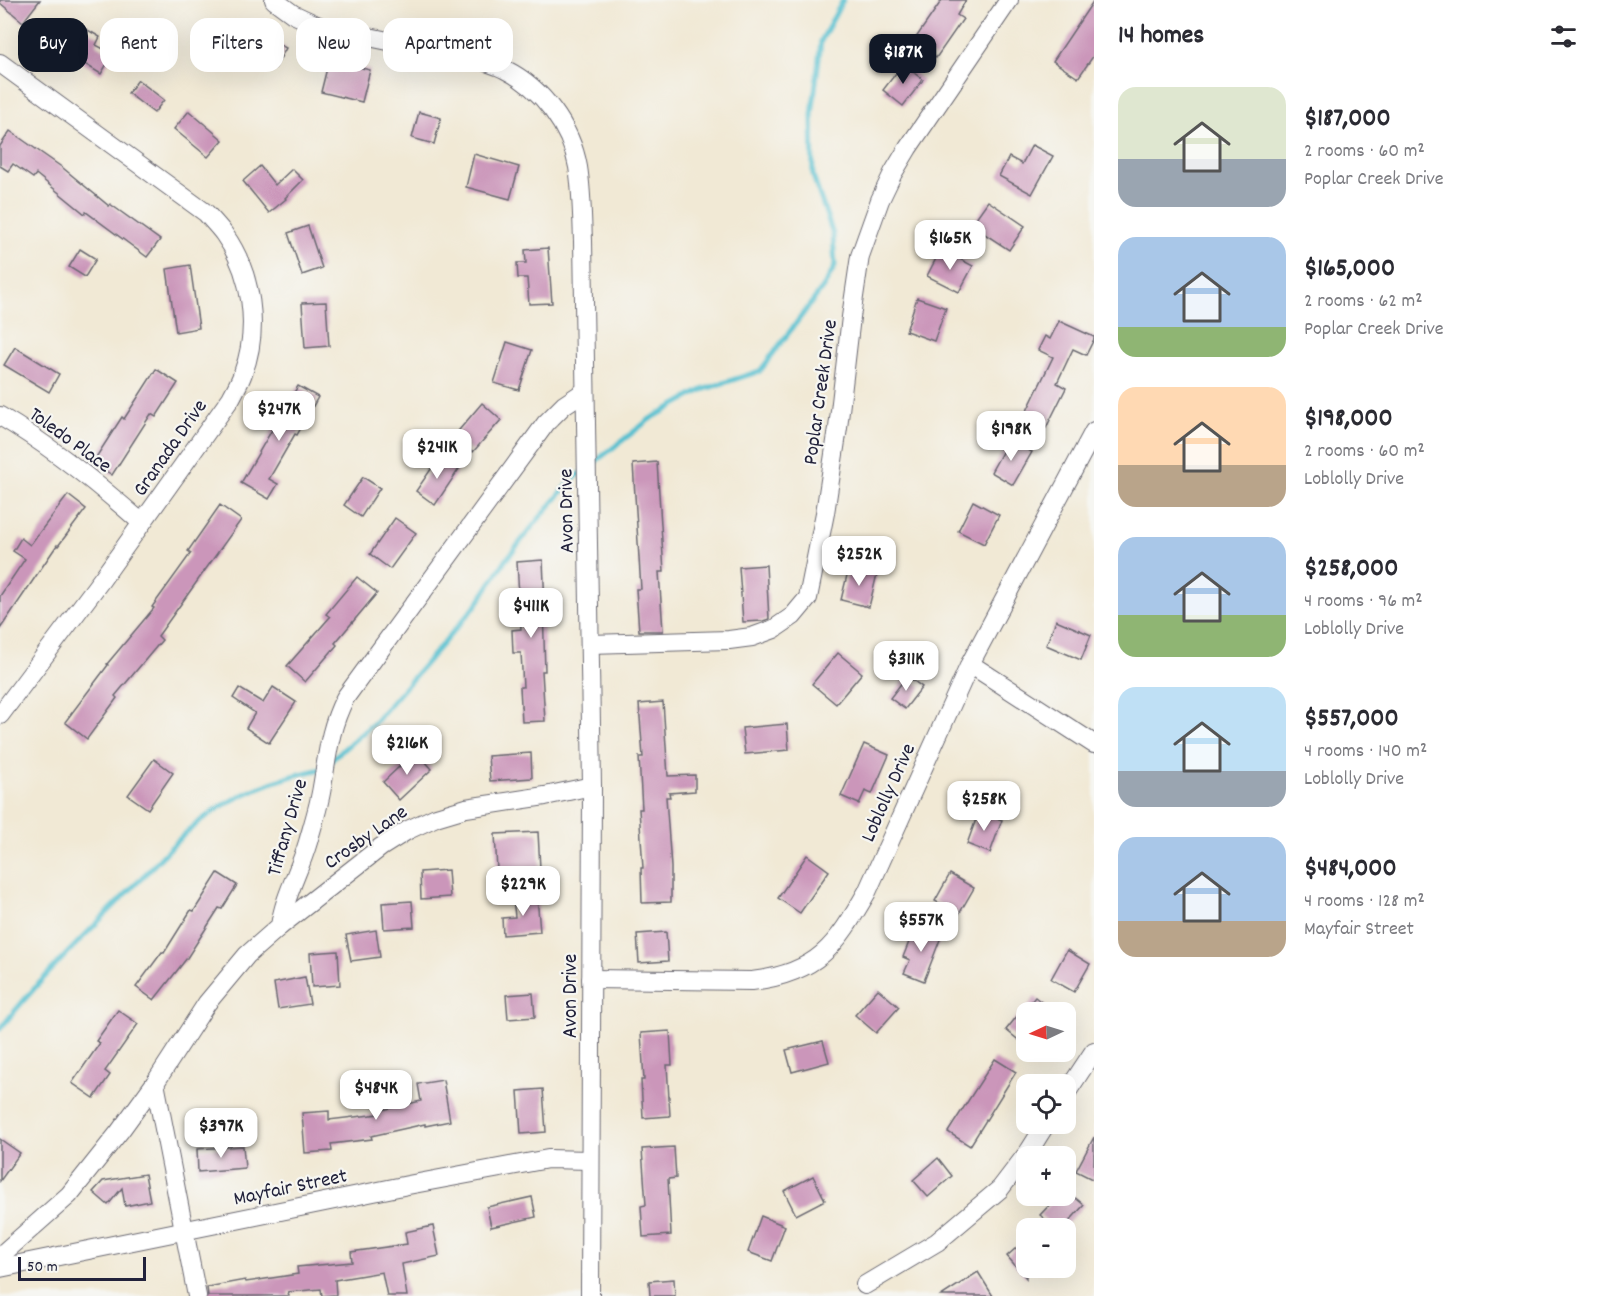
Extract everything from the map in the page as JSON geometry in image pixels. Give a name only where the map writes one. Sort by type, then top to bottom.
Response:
[{"type":"street","name":"Avon Drive","points":[[274,0],[293,14],[321,27],[484,61],[507,70],[528,84],[560,120],[578,166],[583,242],[592,786],[590,1296]]},
{"type":"street","name":"Poplar Creek Drive","points":[[590,644],[729,640],[752,637],[774,629],[793,616],[808,598],[825,513],[838,428],[860,256],[869,228],[893,173],[908,148],[1009,0]]},
{"type":"street","name":"Granada Drive","points":[[0,63],[206,213],[225,235],[239,260],[248,287],[252,316],[250,344],[243,372],[231,398],[0,715]]},
{"type":"street","name":"Tiffany Drive","points":[[280,926],[282,910],[298,872],[315,818],[330,735],[345,698],[546,423],[564,405],[585,391]]},
{"type":"street","name":"Toledo Place","points":[[0,416],[79,470],[142,523]]},
{"type":"street","name":"Loblolly Drive","points":[[591,979],[752,981],[795,972],[814,961],[831,947],[867,892],[970,664],[1094,432]]},
{"type":"street","points":[[970,664],[1094,744]]},
{"type":"street","name":"Crosby Lane","points":[[280,926],[381,847],[408,830],[436,817],[466,808],[592,786]]},
{"type":"street","points":[[0,1256],[69,1196],[120,1131],[207,1003],[247,955],[280,926]]},
{"type":"street","points":[[1076,1078],[1094,1051]]},
{"type":"street","points":[[154,1083],[197,1296]]},
{"type":"street","points":[[865,1285],[937,1242],[1000,1189],[1040,1134]]},
{"type":"street","name":"Mayfair Street","points":[[0,1268],[408,1185],[548,1160],[590,1160]]},
{"type":"building","points":[[0,0],[40,0],[26,18],[18,18],[0,3]]},
{"type":"building","points":[[942,0],[966,0],[957,15],[963,19],[936,58],[913,42]]},
{"type":"building","points":[[1094,0],[1094,55],[1078,78],[1053,61]]},
{"type":"building","points":[[88,30],[100,37],[96,45],[100,47],[101,74],[88,66]]},
{"type":"building","points":[[903,64],[923,80],[903,106],[883,90]]},
{"type":"building","points":[[326,72],[370,72],[362,102],[321,92]]},
{"type":"building","points":[[138,80],[164,100],[154,113],[128,93]]},
{"type":"building","points":[[189,111],[223,140],[208,157],[174,129]]},
{"type":"building","points":[[419,112],[441,118],[434,144],[412,138]]},
{"type":"building","points":[[10,131],[63,168],[109,206],[110,204],[160,240],[147,257],[86,212],[85,214],[36,174],[33,178],[13,164],[8,171],[0,166],[0,146]]},
{"type":"building","points":[[1032,145],[1053,156],[1032,194],[999,176],[1009,157],[1022,164]]},
{"type":"building","points":[[474,154],[519,167],[510,199],[466,187]]},
{"type":"building","points":[[260,166],[275,185],[292,169],[303,180],[269,213],[243,181]]},
{"type":"building","points":[[988,201],[1025,226],[1009,250],[971,225]]},
{"type":"building","points":[[308,226],[322,268],[302,275],[288,233]]},
{"type":"building","points":[[548,248],[552,303],[529,304],[527,278],[518,278],[517,263],[526,263],[525,250]]},
{"type":"building","points":[[80,249],[96,259],[85,277],[69,267]]},
{"type":"building","points":[[941,249],[973,266],[959,292],[927,276]]},
{"type":"building","points":[[190,265],[199,328],[176,332],[167,269]]},
{"type":"building","points":[[917,298],[946,308],[934,341],[906,331]]},
{"type":"building","points":[[326,302],[329,346],[305,348],[302,303]]},
{"type":"building","points":[[1059,321],[1094,339],[1086,355],[1073,349],[1057,383],[1066,388],[1046,428],[1024,417],[1053,357],[1038,350],[1045,336],[1050,339]]},
{"type":"building","points":[[507,342],[532,350],[519,390],[494,383]]},
{"type":"building","points":[[15,347],[59,374],[49,392],[4,365]]},
{"type":"building","points":[[156,369],[178,383],[156,417],[151,414],[112,475],[93,462]]},
{"type":"building","points":[[298,386],[318,397],[269,479],[278,484],[269,499],[241,483],[287,400],[289,401]]},
{"type":"building","points":[[482,403],[501,420],[473,452],[454,436]]},
{"type":"building","points":[[1009,440],[1032,452],[1013,485],[991,472]]},
{"type":"building","points":[[440,456],[459,469],[435,505],[416,491]]},
{"type":"building","points":[[657,462],[664,572],[659,572],[663,631],[639,631],[636,589],[641,589],[633,464]]},
{"type":"building","points":[[363,477],[380,488],[361,517],[344,505]]},
{"type":"building","points":[[68,495],[86,509],[57,545],[0,629],[0,596],[25,559],[13,551],[21,538],[30,545]]},
{"type":"building","points":[[973,501],[999,515],[984,544],[958,531]]},
{"type":"building","points":[[220,505],[241,520],[158,636],[162,640],[115,696],[117,698],[87,739],[65,722],[107,664],[154,608],[152,607],[191,553],[188,551]]},
{"type":"building","points":[[395,518],[416,533],[390,569],[370,554]]},
{"type":"building","points":[[543,560],[545,671],[542,671],[545,721],[522,722],[521,653],[513,653],[512,630],[521,629],[517,562]]},
{"type":"building","points":[[766,565],[769,619],[743,622],[739,567]]},
{"type":"building","points":[[849,567],[877,574],[869,607],[841,600]]},
{"type":"building","points":[[357,577],[377,593],[305,682],[287,666],[330,617],[326,614]]},
{"type":"building","points":[[1056,620],[1091,635],[1081,660],[1046,645]]},
{"type":"building","points":[[838,653],[862,673],[836,704],[812,684]]},
{"type":"building","points":[[907,676],[922,687],[905,709],[890,698]]},
{"type":"building","points":[[273,687],[296,702],[269,743],[246,728],[255,713],[233,698],[239,688],[263,703]]},
{"type":"building","points":[[663,702],[668,776],[695,775],[695,791],[669,793],[670,797],[666,797],[671,902],[642,903],[641,868],[643,868],[639,809],[642,809],[639,757],[643,757],[639,704]]},
{"type":"building","points":[[787,724],[789,750],[745,754],[742,728]]},
{"type":"building","points":[[864,744],[889,755],[872,794],[865,791],[859,804],[841,796]]},
{"type":"building","points":[[416,751],[432,769],[399,800],[383,782]]},
{"type":"building","points":[[531,753],[532,778],[490,781],[488,756]]},
{"type":"building","points":[[154,759],[173,773],[148,809],[128,795]]},
{"type":"building","points":[[979,811],[1002,820],[990,853],[967,844]]},
{"type":"building","points":[[538,832],[540,868],[497,870],[495,834]]},
{"type":"building","points":[[807,855],[829,871],[800,913],[778,898]]},
{"type":"building","points":[[448,870],[450,897],[421,899],[420,872]]},
{"type":"building","points":[[218,873],[237,885],[222,909],[219,908],[187,958],[154,1000],[136,987],[162,952],[164,953]]},
{"type":"building","points":[[950,874],[974,888],[959,914],[935,901]]},
{"type":"building","points":[[537,896],[540,932],[503,935],[502,918],[515,917],[513,898]]},
{"type":"building","points":[[412,901],[414,927],[384,929],[382,903]]},
{"type":"building","points":[[915,927],[941,937],[924,981],[904,973],[910,960],[903,957]]},
{"type":"building","points":[[376,930],[380,957],[351,961],[346,935]]},
{"type":"building","points":[[666,932],[668,961],[639,963],[637,934]]},
{"type":"building","points":[[1067,950],[1090,964],[1074,992],[1051,979]]},
{"type":"building","points":[[338,951],[340,985],[312,987],[310,953]]},
{"type":"building","points":[[305,977],[310,1004],[278,1009],[274,983]]},
{"type":"building","points":[[878,989],[899,1007],[876,1033],[855,1015]]},
{"type":"building","points":[[533,993],[535,1017],[508,1019],[506,995]]},
{"type":"building","points":[[1035,997],[1041,1002],[1031,1002]]},
{"type":"building","points":[[118,1010],[138,1024],[105,1071],[110,1075],[94,1098],[72,1083],[100,1043],[96,1041]]},
{"type":"building","points":[[1016,1018],[1016,1038],[1006,1030]]},
{"type":"building","points":[[670,1031],[672,1065],[667,1065],[670,1116],[643,1118],[641,1080],[644,1080],[641,1033]]},
{"type":"building","points":[[823,1041],[829,1062],[792,1072],[786,1050]]},
{"type":"building","points":[[995,1059],[1016,1072],[970,1146],[948,1132]]},
{"type":"building","points":[[443,1080],[450,1121],[371,1136],[372,1139],[331,1144],[332,1151],[305,1153],[302,1113],[329,1111],[329,1120],[379,1114],[378,1111],[421,1101],[418,1084]]},
{"type":"building","points":[[543,1089],[546,1132],[521,1134],[518,1091]]},
{"type":"building","points":[[1094,1137],[1094,1180],[1076,1171]]},
{"type":"building","points":[[0,1139],[20,1153],[0,1181]]},
{"type":"building","points":[[243,1146],[245,1168],[198,1172],[197,1149]]},
{"type":"building","points":[[674,1147],[676,1178],[668,1179],[671,1235],[643,1237],[641,1206],[646,1205],[642,1149]]},
{"type":"building","points":[[938,1158],[952,1176],[928,1197],[913,1180]]},
{"type":"building","points":[[145,1174],[150,1201],[125,1206],[122,1188],[108,1205],[93,1192],[103,1181]]},
{"type":"building","points":[[813,1176],[825,1200],[796,1215],[784,1191]]},
{"type":"building","points":[[532,1197],[536,1217],[491,1227],[487,1207]]},
{"type":"building","points":[[1076,1198],[1084,1205],[1072,1218],[1043,1218],[1040,1215],[1049,1206],[1076,1206]]},
{"type":"building","points":[[761,1216],[785,1226],[772,1261],[748,1252]]},
{"type":"building","points":[[433,1226],[439,1256],[402,1264],[407,1296],[387,1296],[382,1272],[335,1280],[336,1295],[322,1296],[321,1289],[288,1292],[289,1296],[208,1296],[207,1287],[298,1274],[297,1267],[352,1262],[351,1252],[407,1244],[405,1232]]},
{"type":"building","points":[[1016,1248],[1016,1266],[1007,1256]]},
{"type":"building","points":[[978,1272],[993,1296],[941,1296]]},
{"type":"building","points":[[674,1279],[675,1296],[650,1296],[649,1281]]},
{"type":"waterway","points":[[591,465],[650,419],[702,390],[760,371],[824,286],[835,266],[833,234],[813,176],[812,115],[821,41],[843,0]]},
{"type":"waterway","points":[[332,759],[374,723],[477,604],[505,561],[572,480],[581,473]]},
{"type":"waterway","points":[[0,1029],[62,959],[196,824],[222,806],[258,788],[321,769]]}]
